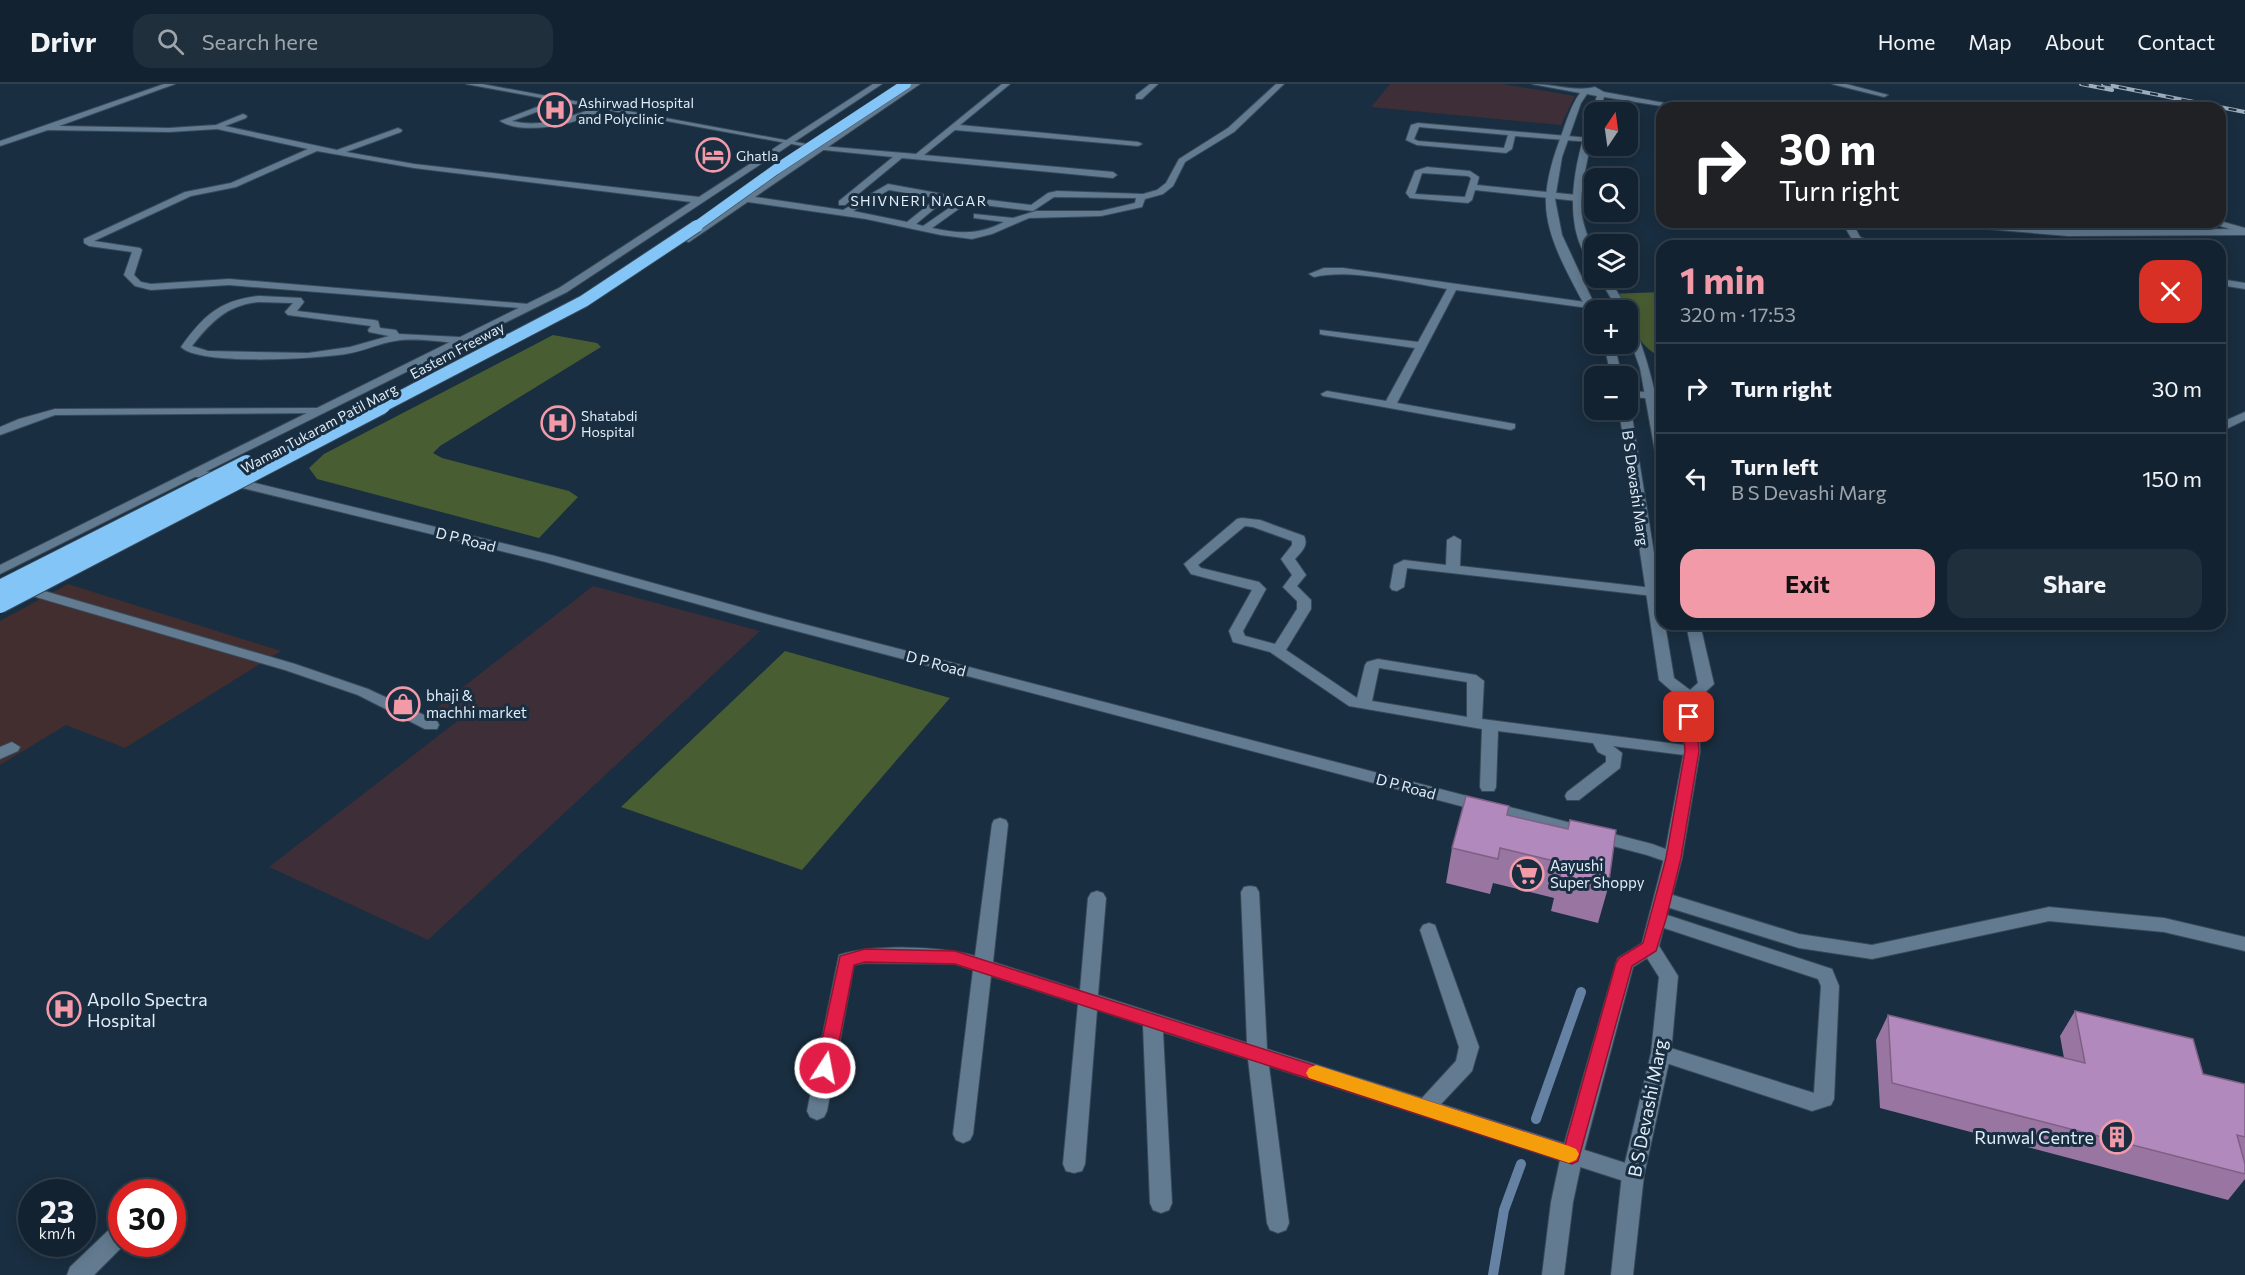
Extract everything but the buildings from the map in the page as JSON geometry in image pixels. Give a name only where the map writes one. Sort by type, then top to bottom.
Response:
[{"type":"highway","name":"Eastern Freeway","points":[[0,588],[572,297],[639,255],[889,84]]},
{"type":"highway","name":"Eastern Freeway","points":[[0,605],[584,301],[662,251],[775,170],[906,84]]},
{"type":"street","points":[[0,144],[171,84]]},
{"type":"street","points":[[470,84],[824,148],[919,155],[1113,176]]},
{"type":"street","name":"Waman Tukaram Patil Marg","points":[[0,570],[562,290],[878,84]]},
{"type":"street","name":"Waman Tukaram Patil Marg","points":[[0,610],[591,303],[916,84]]},
{"type":"street","points":[[919,155],[1006,84]]},
{"type":"street","points":[[1139,97],[1154,84]]},
{"type":"street","points":[[855,206],[930,225],[992,232],[1034,211],[1051,195],[1135,195],[1141,197],[1160,192],[1170,184],[1172,176],[1182,161],[1231,130],[1280,84]]},
{"type":"street","points":[[1536,84],[1585,92],[1597,89],[1659,102]]},
{"type":"street","points":[[1836,84],[1884,95]]},
{"type":"street","points":[[1585,92],[1577,103],[1566,138],[1551,195],[1551,212],[1560,238],[1588,300]]},
{"type":"street","points":[[558,100],[504,122],[544,126],[561,123],[602,108]]},
{"type":"street","points":[[1577,103],[1584,106]]},
{"type":"street","points":[[218,127],[243,116]]},
{"type":"street","points":[[1512,134],[1506,151],[1417,143],[1410,140],[1414,127],[1418,126],[1584,140]]},
{"type":"street","points":[[50,128],[169,130],[218,127],[336,153],[414,166],[699,200]]},
{"type":"street","points":[[953,127],[1138,144]]},
{"type":"street","points":[[336,153],[398,130]]},
{"type":"street","points":[[317,148],[233,185],[188,194],[87,241],[92,244],[137,250],[129,275],[138,284],[151,287],[232,282],[528,307]]},
{"type":"street","points":[[842,203],[901,154]]},
{"type":"street","points":[[1584,243],[1577,220],[1577,198],[1586,156]]},
{"type":"street","points":[[1421,170],[1470,174],[1475,177],[1472,188],[1468,200],[1413,196],[1410,193],[1421,170]]},
{"type":"street","points":[[748,199],[899,223],[919,217],[942,198],[888,187],[844,213]]},
{"type":"street","points":[[1472,188],[1577,198]]},
{"type":"street","points":[[930,225],[965,200],[1034,211],[1113,214],[1139,205],[1141,197]]},
{"type":"street","points":[[977,216],[1016,221]]},
{"type":"street","points":[[2226,226],[2245,231]]},
{"type":"street","points":[[1850,228],[1859,240]]},
{"type":"street","points":[[2010,228],[2068,233],[2133,234],[2245,231]]},
{"type":"street","points":[[2133,234],[2142,240]]},
{"type":"street","points":[[1314,274],[1324,271],[1343,271],[1584,309]]},
{"type":"street","points":[[2226,283],[2245,286]]},
{"type":"street","points":[[1390,405],[1452,288]]},
{"type":"street","points":[[396,337],[392,332],[373,330],[376,326],[374,323],[292,313],[290,312],[299,302],[297,300],[242,300],[229,304],[206,320],[186,347],[194,352],[208,354],[308,356],[351,350],[396,337],[459,340]]},
{"type":"street","points":[[1324,332],[1421,346]]},
{"type":"street","name":"B S Devashi Marg","points":[[1638,349],[1656,394]]},
{"type":"street","points":[[1328,394],[1511,426]]},
{"type":"street","points":[[1638,395],[1656,396]]},
{"type":"street","points":[[0,431],[56,412],[320,411]]},
{"type":"street","points":[[2226,425],[2245,415]]},
{"type":"street","name":"B S Devashi Marg","points":[[1627,420],[1656,611]]},
{"type":"street","name":"D P Road","points":[[197,473],[550,559],[771,620],[1652,850],[1673,858]]},
{"type":"street","points":[[1278,651],[1304,609],[1304,600],[1290,587],[1299,575],[1288,559],[1299,546],[1299,539],[1255,523],[1242,522],[1191,564],[1196,571],[1254,585],[1259,589],[1236,631],[1238,639],[1278,651],[1354,703],[1482,724],[1692,751]]},
{"type":"street","points":[[1453,568],[1454,540]]},
{"type":"street","points":[[1397,587],[1399,568],[1404,564],[1653,592]]},
{"type":"street","points":[[34,592],[301,671],[363,692],[431,725]]},
{"type":"street","name":"B S Devashi Marg","points":[[1659,630],[1667,680],[1690,698]]},
{"type":"street","points":[[1553,1275],[1562,1202],[1572,1155],[1625,963],[1650,947],[1673,858],[1692,751],[1690,698],[1706,684],[1694,630]]},
{"type":"street","points":[[1363,705],[1372,665],[1378,663],[1472,678],[1476,681],[1488,787]]},
{"type":"street","points":[[1573,796],[1614,764],[1614,753],[1604,748],[1598,738]]},
{"type":"street","points":[[963,1134],[1000,824]]},
{"type":"street","points":[[1250,892],[1257,1054],[1278,1223]]},
{"type":"street","points":[[1074,1164],[1086,1000],[1097,897]]},
{"type":"street","points":[[1663,899],[1799,940],[1872,952],[2049,914],[2164,926],[2245,944]]},
{"type":"street","points":[[1658,919],[1825,974],[1830,986],[1824,1099],[1812,1102],[1661,1053]]},
{"type":"street","points":[[1426,1108],[1448,1081],[1466,1065],[1469,1047],[1429,930]]},
{"type":"street","name":"B S Devashi Marg","points":[[1622,1275],[1633,1175],[1661,1053],[1669,976],[1650,947]]},
{"type":"street","points":[[817,1111],[846,960],[865,956],[955,957],[1633,1175]]},
{"type":"street","points":[[1153,1021],[1161,1203]]},
{"type":"street","points":[[78,1275],[108,1246]]},
{"type":"shaded area","points":[[1390,84],[1502,84],[1575,96],[1561,125],[1371,107]]},
{"type":"shaded area","points":[[68,584],[281,651],[125,748],[66,725],[0,765],[0,621]]},
{"type":"shaded area","points":[[593,586],[760,631],[428,940],[269,867],[460,719],[435,709]]},
{"type":"green space","points":[[1656,292],[1656,354],[1638,337],[1638,300],[1612,300],[1608,294]]},
{"type":"green space","points":[[553,335],[597,343],[601,347],[440,446],[433,453],[442,458],[569,491],[578,497],[539,538],[317,479],[309,468],[324,454]]},
{"type":"green space","points":[[785,651],[950,698],[802,870],[621,807]]},
{"type":"waterway","points":[[1536,1119],[1581,992]]},
{"type":"waterway","points":[[1493,1275],[1504,1210],[1521,1164]]},
{"type":"railway","points":[[2081,84],[2112,90]]},
{"type":"railway","points":[[2103,84],[2194,102]]},
{"type":"railway","points":[[2226,108],[2245,112]]},
{"type":"slow traffic","points":[[1316,1073],[1569,1154]]},
{"type":"place","name":"Ashirwad Hospital and Polyclinic","points":[[555,110]]},
{"type":"place","name":"Ghatla","points":[[713,155]]},
{"type":"place","name":"Shatabdi Hospital","points":[[558,423]]},
{"type":"place","name":"bhaji & machhi market","points":[[403,704]]},
{"type":"place","name":"Aayushi Super Shoppy","points":[[1527,874]]},
{"type":"place","name":"Apollo Spectra Hospital","points":[[64,1009]]},
{"type":"place","name":"Runwal Centre","points":[[2117,1137]]},
{"type":"district","name":"SHIVNERI NAGAR","points":[[919,200]]},
{"type":"route","points":[[825,1068],[846,960],[865,956],[955,957],[1572,1155],[1625,963],[1650,947],[1658,919],[1673,858],[1692,751],[1689,717]]}]
